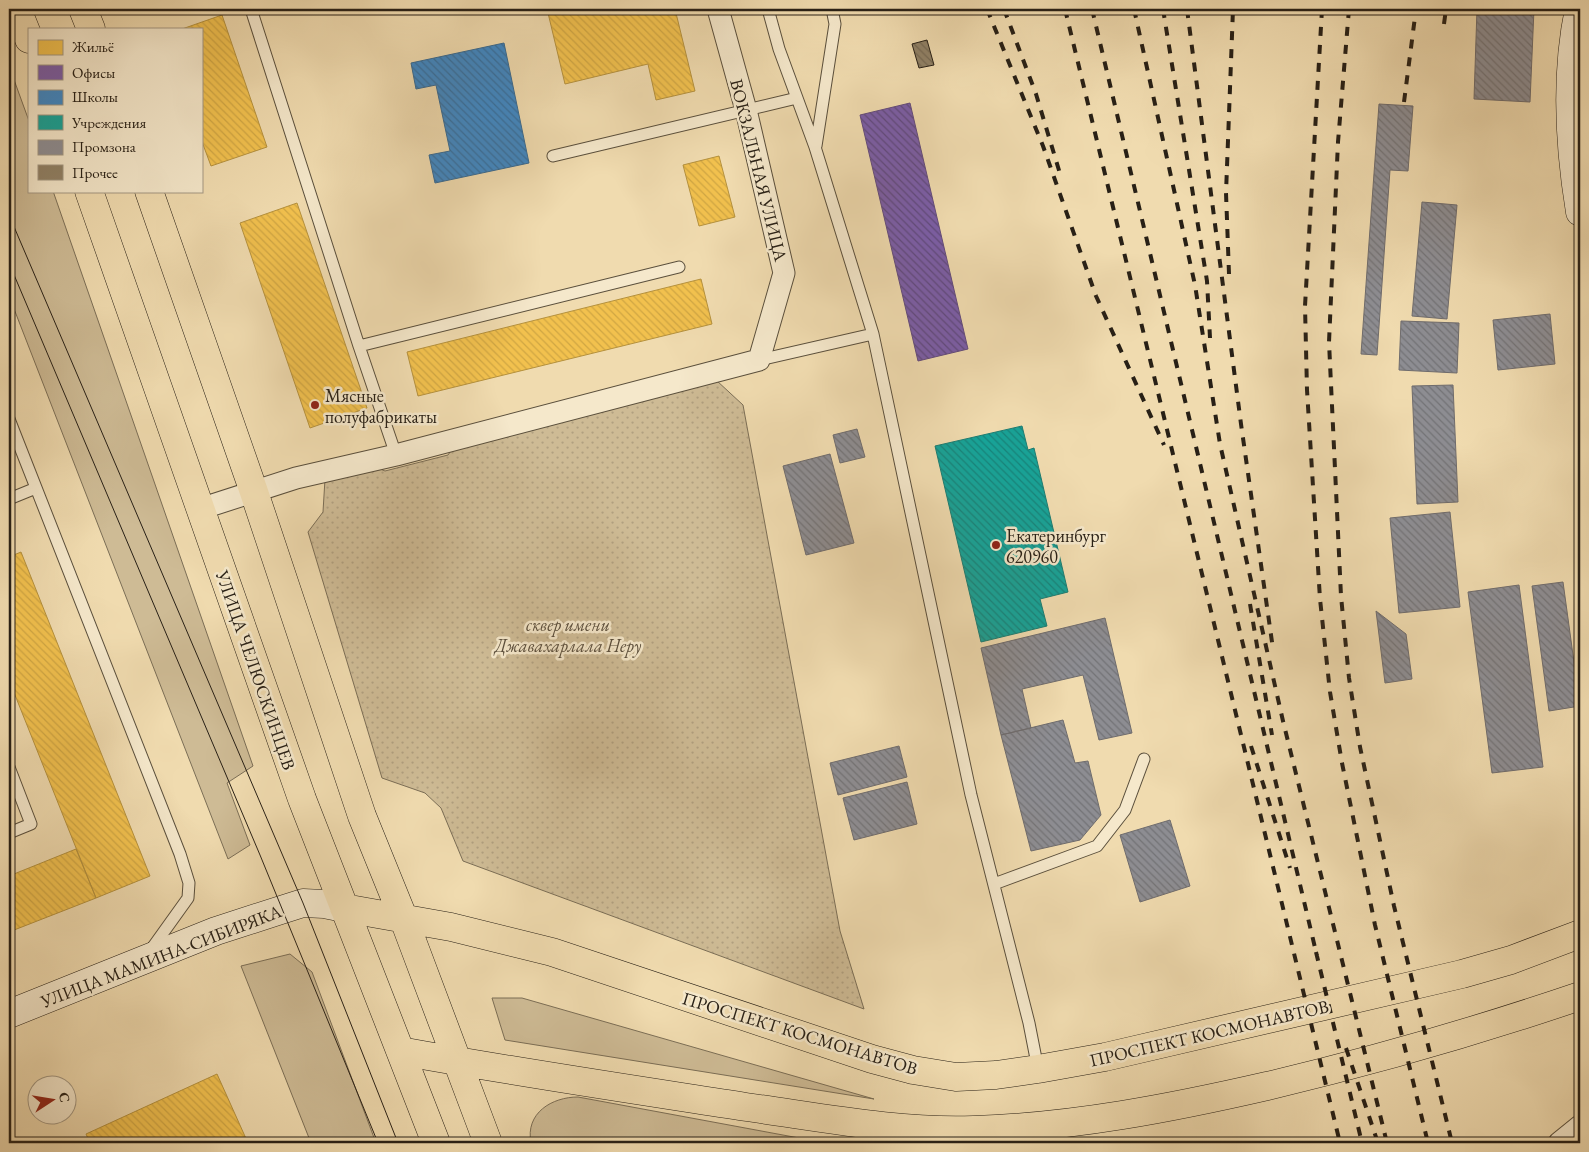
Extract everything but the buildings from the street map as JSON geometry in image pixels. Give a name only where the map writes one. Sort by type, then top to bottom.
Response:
[{"type":"main road","points":[[17,9],[28,36]]},
{"type":"main road","points":[[83,9],[91,28]]},
{"type":"main road","points":[[1578,9],[1571,60],[1580,212]]},
{"type":"main road","name":"УЛИЦА ЧЕЛЮСКИНЦЕВ","points":[[89,192],[302,799],[436,1143]]},
{"type":"main road","points":[[149,192],[254,492],[362,816],[404,917],[488,1143]]},
{"type":"main road","name":"УЛИЦА МАМИНА-СИБИРЯКА","points":[[9,1014],[216,931],[303,903],[324,904],[344,908]]},
{"type":"main road","name":"ПРОСПЕКТ КОСМОНАВТОВ","points":[[344,908],[404,917],[552,952],[872,1059],[913,1070],[956,1077],[986,1076],[1105,1057],[1462,974],[1511,960],[1580,934]]},
{"type":"main road","points":[[400,1051],[457,1062],[868,1125],[975,1137],[1182,1105],[1299,1078],[1478,1030],[1580,996]]},
{"type":"street","name":"ВОКЗАЛЬНАЯ УЛИЦА","points":[[718,9],[746,110],[784,272],[759,360]]},
{"type":"street","points":[[200,509],[296,478],[396,455],[759,360]]},
{"type":"street","points":[[1559,1143],[1580,1126]]},
{"type":"lane","points":[[251,9],[396,455]]},
{"type":"lane","points":[[768,9],[779,49],[815,147],[873,334],[971,795],[1038,1069]]},
{"type":"lane","points":[[815,147],[835,24],[832,9]]},
{"type":"lane","points":[[553,156],[797,98]]},
{"type":"lane","points":[[360,346],[679,267]]},
{"type":"lane","points":[[759,360],[873,334]]},
{"type":"lane","points":[[9,419],[180,854],[189,883],[188,898],[143,960]]},
{"type":"lane","points":[[9,499],[36,488]]},
{"type":"lane","points":[[994,884],[1097,846],[1125,810],[1144,759]]},
{"type":"lane","points":[[9,767],[31,824],[9,834]]},
{"type":"green space","points":[[9,66],[28,118],[28,192],[53,192],[253,766],[227,783],[250,845],[228,859],[9,296]]},
{"type":"green space","name":"сквер имени Джавахарлала Неру","points":[[716,380],[743,405],[840,931],[864,1009],[463,861],[441,808],[425,793],[382,778],[308,532],[323,512],[325,479],[373,466],[385,471],[448,455],[457,442]]},
{"type":"green space","points":[[290,954],[312,972],[376,1143],[311,1143],[241,966]]},
{"type":"green space","points":[[492,998],[522,998],[874,1099],[505,1040]]},
{"type":"green space","points":[[578,1097],[826,1143],[531,1143],[530,1132],[536,1115],[550,1104],[559,1100]]},
{"type":"tram line","points":[[9,215],[303,903],[398,1143]]},
{"type":"tram line","points":[[9,263],[260,855],[378,1143]]},
{"type":"railway","points":[[987,9],[1043,146],[1096,296],[1164,445]]},
{"type":"railway","points":[[1004,9],[1036,94],[1061,177]]},
{"type":"railway","points":[[1065,9],[1340,1143]]},
{"type":"railway","points":[[1092,9],[1317,956]]},
{"type":"railway","points":[[1134,9],[1195,285],[1220,444],[1283,721],[1387,1143]]},
{"type":"railway","points":[[1163,9],[1207,281],[1210,338]]},
{"type":"railway","points":[[1187,9],[1241,424],[1273,649]]},
{"type":"railway","points":[[1229,274],[1226,193],[1233,9]]},
{"type":"railway","points":[[1322,9],[1305,306],[1307,390],[1320,599],[1330,692],[1342,763],[1375,925],[1428,1143]]},
{"type":"railway","points":[[1349,9],[1338,142],[1329,342],[1341,596],[1349,678],[1360,747],[1394,906],[1452,1143]]},
{"type":"railway","points":[[1404,102],[1416,9]]},
{"type":"railway","points":[[1444,24],[1446,9]]},
{"type":"railway","points":[[1250,604],[1272,735]]},
{"type":"railway","points":[[1251,746],[1290,868]]},
{"type":"railway","points":[[1316,952],[1362,1143]]},
{"type":"railway","points":[[1346,1048],[1378,1143]]},
{"type":"place","name":"Мясные полуфабрикаты","points":[[315,405]]},
{"type":"place","name":"Екатеринбург 620960","points":[[996,545]]}]
